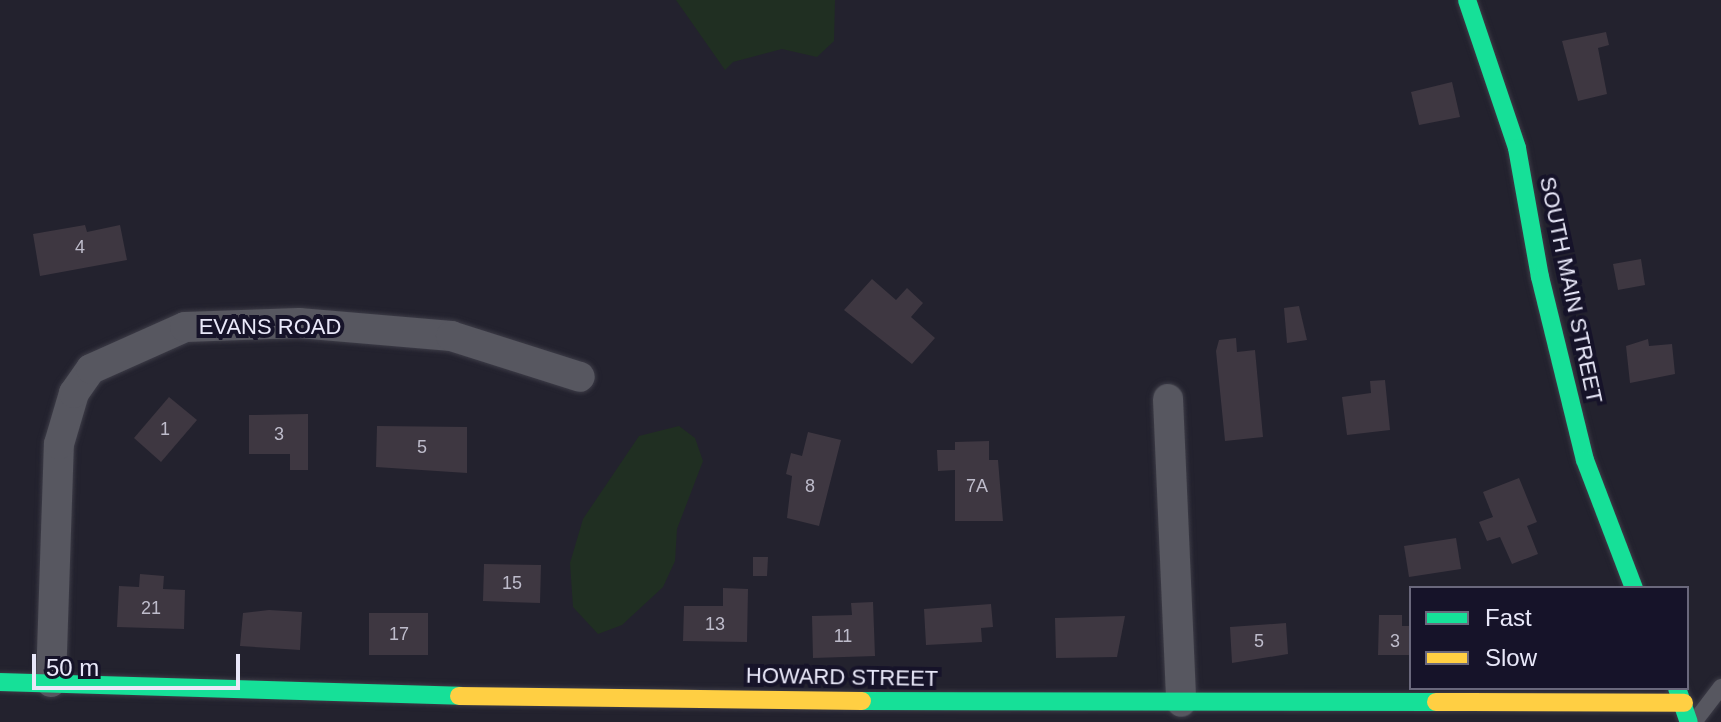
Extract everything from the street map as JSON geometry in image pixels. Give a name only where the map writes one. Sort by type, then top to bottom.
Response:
[{"type":"street","name":"SOUTH MAIN STREET","points":[[1467,0],[1517,148],[1543,291],[1585,460],[1633,586]]},
{"type":"street","name":"EVANS ROAD","points":[[51,682],[59,444],[74,393],[91,369],[185,327],[299,323],[451,336],[580,377]]},
{"type":"street","points":[[1168,399],[1181,702]]},
{"type":"street","name":"HOWARD STREET","points":[[0,682],[604,700],[1181,702],[1681,696]]},
{"type":"street","points":[[1681,696],[1692,722]]},
{"type":"lane","points":[[1692,722],[1721,687]]},
{"type":"green space","points":[[676,0],[835,0],[834,41],[817,57],[782,49],[733,62],[725,70]]},
{"type":"green space","points":[[679,426],[695,438],[703,461],[677,529],[675,561],[663,587],[622,625],[598,634],[573,607],[570,563],[583,519],[639,436]]},
{"type":"building","points":[[1606,32],[1609,45],[1598,48],[1607,94],[1578,101],[1562,41]]},
{"type":"building","points":[[1452,82],[1460,117],[1419,125],[1411,92]]},
{"type":"building","points":[[85,225],[87,232],[120,225],[127,260],[40,276],[33,234]]},
{"type":"building","points":[[1641,259],[1645,285],[1618,290],[1613,264]]},
{"type":"building","points":[[872,279],[896,300],[907,288],[923,303],[911,317],[935,338],[912,364],[844,310]]},
{"type":"building","points":[[1299,306],[1307,340],[1287,343],[1284,308]]},
{"type":"building","points":[[1236,338],[1237,352],[1255,350],[1263,437],[1225,441],[1216,351],[1219,340]]},
{"type":"building","points":[[1648,339],[1649,346],[1672,344],[1675,374],[1630,383],[1626,346]]},
{"type":"building","points":[[1385,380],[1390,430],[1347,435],[1342,397],[1371,393],[1370,381]]},
{"type":"building","points":[[169,397],[197,420],[161,462],[134,438]]},
{"type":"building","points":[[308,414],[308,470],[290,470],[290,454],[249,454],[249,415]]},
{"type":"building","points":[[377,426],[467,427],[467,473],[376,467]]},
{"type":"building","points":[[808,432],[841,440],[819,526],[787,518],[792,476],[786,474],[791,453],[802,456]]},
{"type":"building","points":[[989,441],[989,460],[998,460],[1003,521],[955,521],[955,470],[938,471],[937,450],[955,450],[955,442]]},
{"type":"building","points":[[1519,478],[1537,522],[1527,526],[1538,554],[1512,564],[1500,537],[1487,541],[1479,522],[1493,517],[1483,492]]},
{"type":"building","points":[[1456,538],[1461,569],[1409,577],[1404,546]]},
{"type":"building","points":[[753,557],[768,557],[767,576],[753,576]]},
{"type":"building","points":[[484,564],[541,565],[540,603],[483,601]]},
{"type":"building","points":[[140,574],[164,576],[163,589],[185,590],[184,629],[117,627],[119,586],[139,587]]},
{"type":"building","points":[[723,588],[748,589],[747,642],[683,641],[684,606],[723,606]]},
{"type":"building","points":[[873,602],[875,656],[813,658],[812,616],[852,615],[851,603]]},
{"type":"building","points":[[991,604],[993,627],[981,628],[982,642],[926,645],[924,609]]},
{"type":"building","points":[[269,610],[302,612],[300,650],[240,646],[243,613]]},
{"type":"building","points":[[369,613],[428,613],[428,655],[369,655]]},
{"type":"building","points":[[1379,615],[1402,615],[1402,626],[1409,626],[1409,655],[1378,655]]},
{"type":"building","points":[[1125,616],[1117,657],[1056,658],[1055,618]]},
{"type":"building","points":[[1286,623],[1288,654],[1232,663],[1230,627]]},
{"type":"traffic: fast","points":[[1467,0],[1517,148],[1540,277],[1585,460],[1633,586]]},
{"type":"traffic: fast","points":[[0,682],[459,696]]},
{"type":"traffic: fast","points":[[1678,690],[1689,722]]},
{"type":"traffic: fast","points":[[862,701],[1436,702]]},
{"type":"traffic: slow","points":[[459,696],[862,701]]},
{"type":"traffic: slow","points":[[1436,702],[1684,703]]}]
